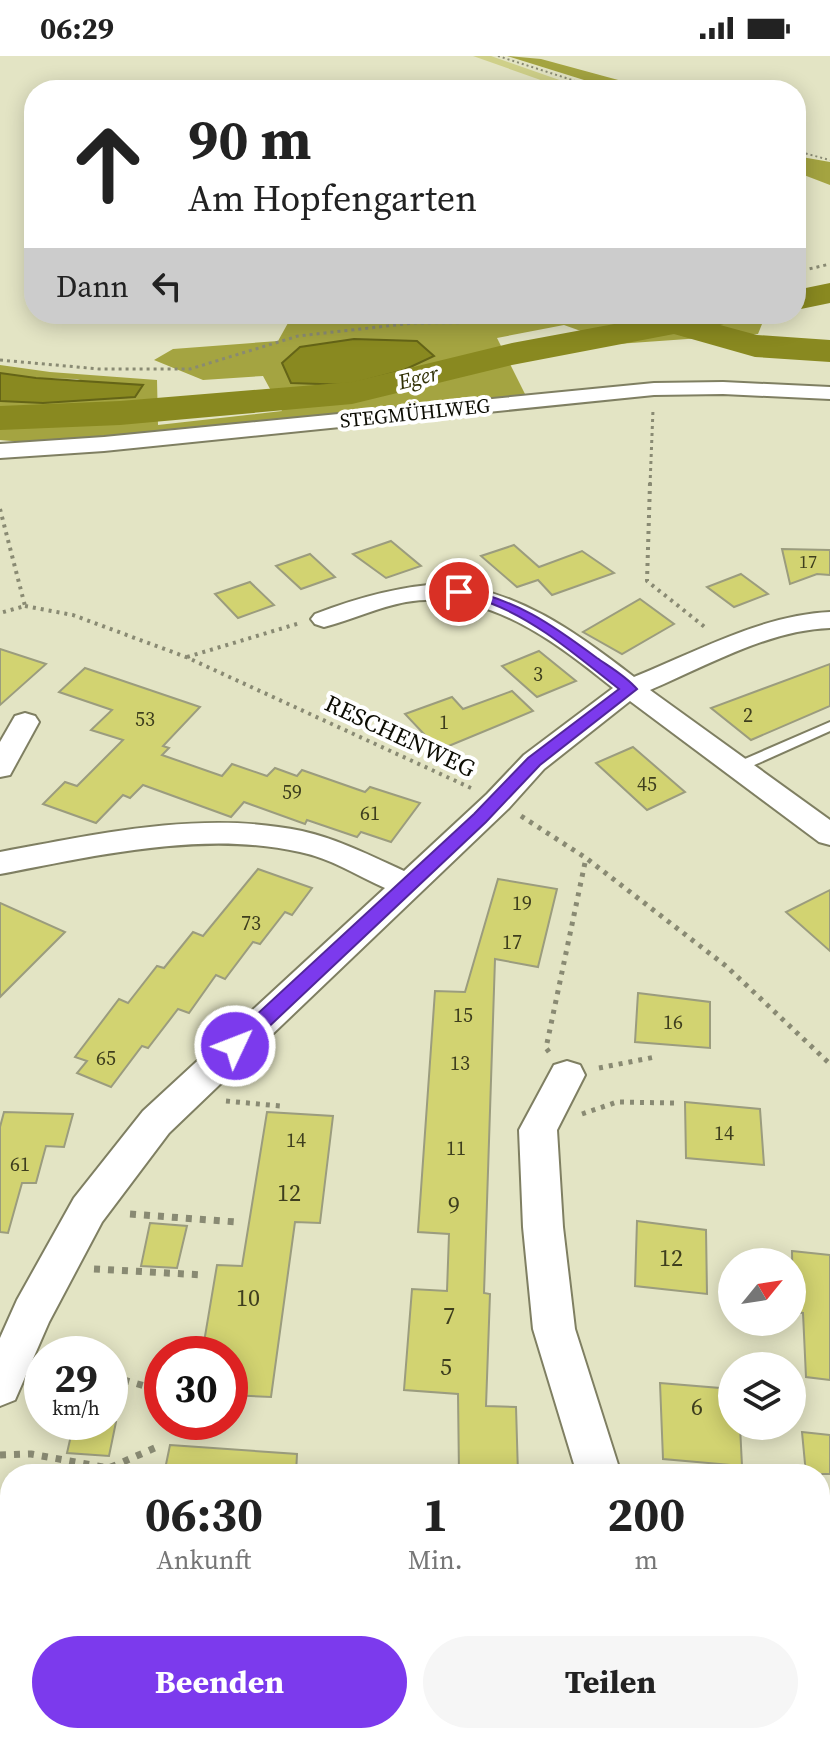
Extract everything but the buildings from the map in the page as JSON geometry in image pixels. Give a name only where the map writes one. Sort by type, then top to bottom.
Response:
[{"type":"street","name":"STEGMÜHLWEG","points":[[0,451],[104,444],[654,389],[723,388],[830,393]]},
{"type":"street","points":[[324,619],[369,602],[425,593],[459,592],[493,599],[559,636],[830,835]]},
{"type":"street","points":[[0,1386],[56,1266],[88,1210],[156,1122],[498,801],[534,762],[629,689],[728,646],[803,621],[830,620]]},
{"type":"street","points":[[0,768],[25,722]]},
{"type":"street","points":[[0,863],[115,841],[218,835],[301,841],[407,885]]},
{"type":"street","points":[[567,1075],[538,1130],[554,1329],[596,1464]]},
{"type":"lane","points":[[736,768],[830,726]]},
{"type":"path","points":[[498,56],[572,80]]},
{"type":"path","points":[[806,154],[830,160]]},
{"type":"path","points":[[806,270],[830,264]]},
{"type":"path","points":[[0,360],[99,369],[190,369],[298,336],[405,324]]},
{"type":"path","points":[[654,389],[647,581],[728,646]]},
{"type":"path","points":[[0,509],[25,606],[0,613]]},
{"type":"path","name":"RESCHENWEG","points":[[25,606],[73,615],[186,657],[498,801],[586,858],[726,966],[830,1064]]},
{"type":"path","points":[[186,657],[292,624],[324,619]]},
{"type":"path","points":[[586,858],[546,1048],[567,1075],[655,1057]]},
{"type":"path","points":[[183,1097],[280,1106]]},
{"type":"path","points":[[538,1130],[617,1102],[675,1103]]},
{"type":"path","points":[[88,1210],[236,1222]]},
{"type":"path","points":[[56,1266],[204,1275]]},
{"type":"path","points":[[118,1464],[157,1447]]},
{"type":"path","points":[[0,1455],[31,1454],[87,1464]]},
{"type":"green space","points":[[473,56],[491,56],[559,80],[541,80]]},
{"type":"shaded area","points":[[507,56],[541,59],[618,80],[584,80]]},
{"type":"shaded area","points":[[806,158],[830,162],[830,185],[806,176]]},
{"type":"shaded area","points":[[287,324],[762,324],[758,334],[617,344],[564,325],[497,338],[527,398],[47,444],[0,440],[0,401],[43,403],[134,397],[77,379],[0,373],[0,365],[157,380],[158,425],[282,411],[263,376],[203,380],[154,360],[173,349],[278,341]]},
{"type":"shaded area","points":[[354,339],[417,341],[434,356],[404,370],[348,385],[291,383],[282,363],[300,347]]},
{"type":"shaded area","points":[[0,373],[143,385],[135,397],[43,403],[0,401]]},
{"type":"waterway","points":[[806,298],[830,293]]},
{"type":"waterway","name":"Eger","points":[[0,418],[120,413],[352,393],[512,354],[671,324]]},
{"type":"waterway","name":"Eger","points":[[678,324],[755,346],[830,351]]},
{"type":"route","points":[[235,1046],[498,801],[534,762],[629,689],[559,636],[521,613],[493,599],[459,592]]}]
